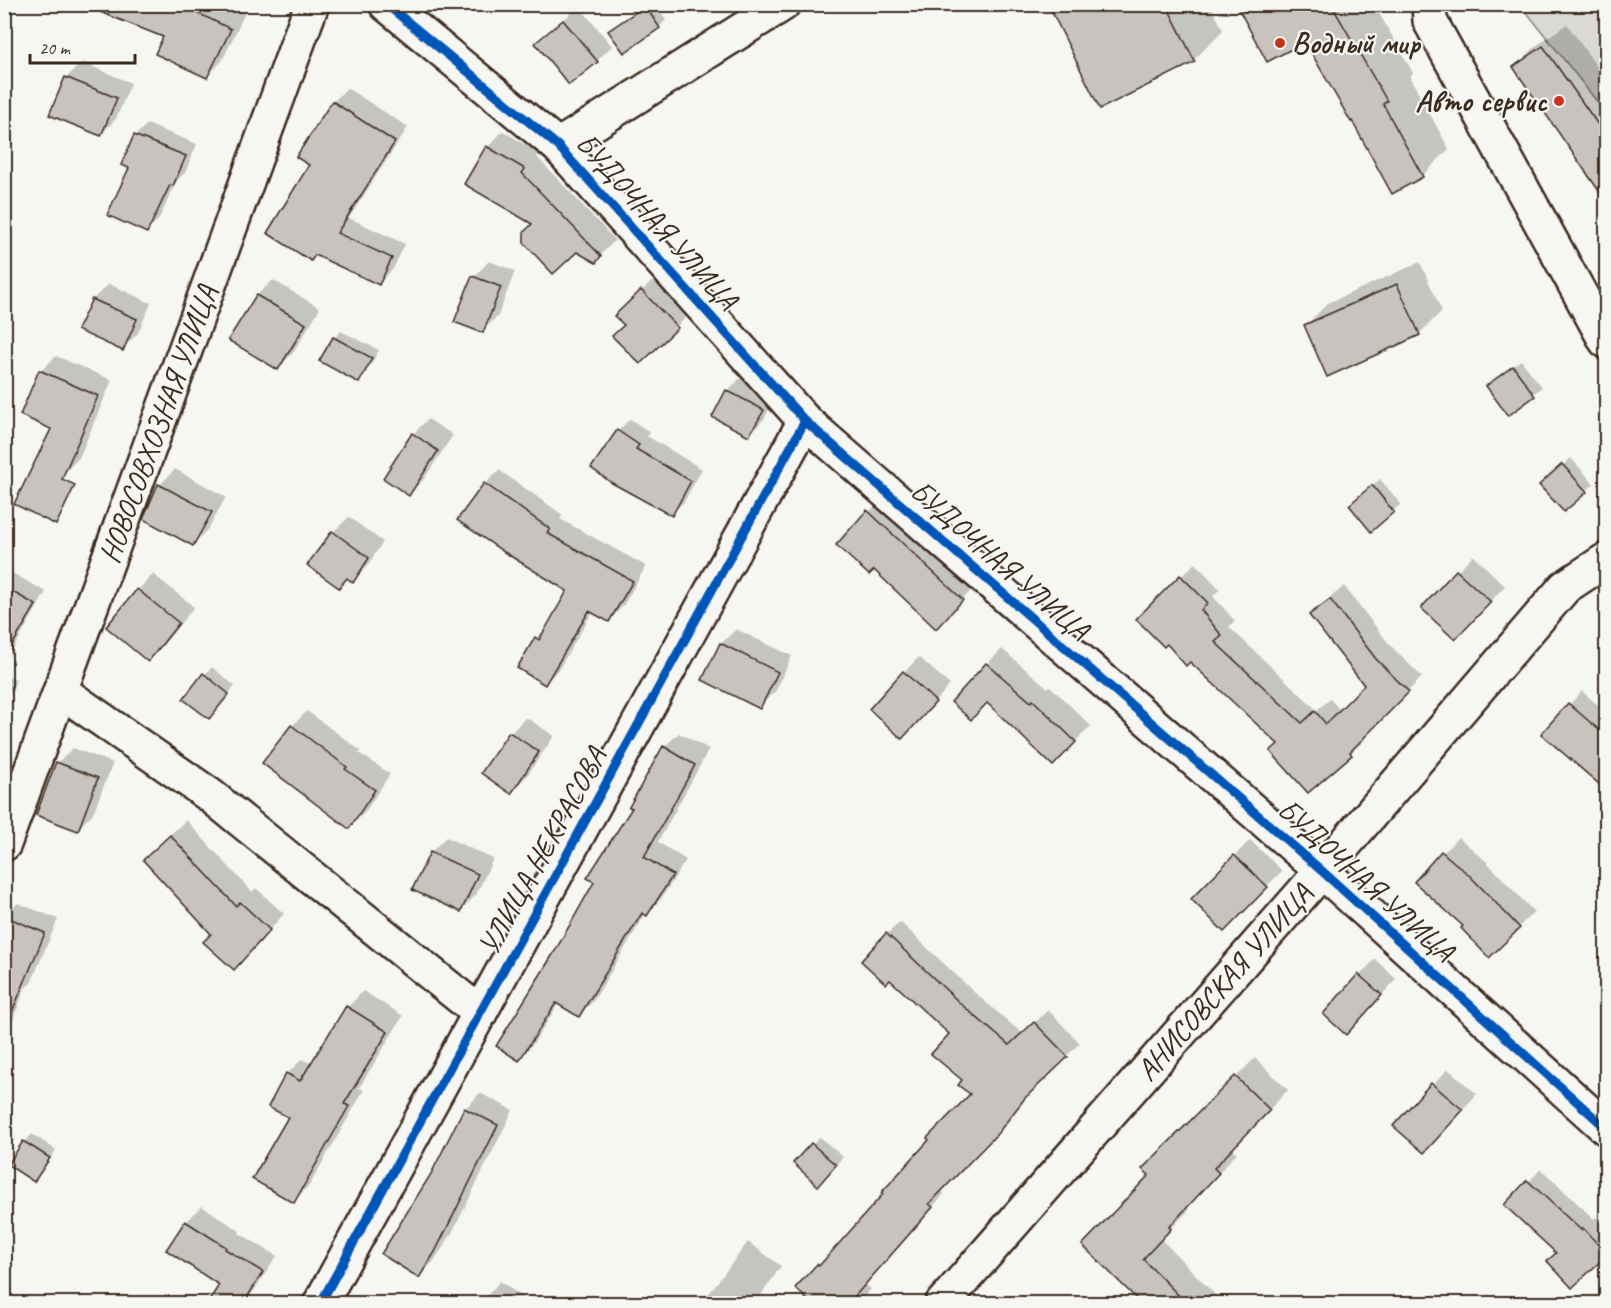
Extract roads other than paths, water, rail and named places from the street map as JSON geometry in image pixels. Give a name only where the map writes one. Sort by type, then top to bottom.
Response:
[{"type":"street","name":"НОВОСОВХОЗНАЯ УЛИЦА","points":[[4,844],[312,4]]},
{"type":"street","name":"БУДОЧНАЯ УЛИЦА","points":[[386,4],[558,146],[805,421],[1322,872],[1606,1128]]},
{"type":"street","points":[[558,146],[783,4]]},
{"type":"street","points":[[1428,4],[1430,21],[1606,341]]},
{"type":"street","name":"УЛИЦА НЕКРАСОВА","points":[[320,1304],[805,421]]},
{"type":"street","name":"АНИСОВСКАЯ УЛИЦА","points":[[942,1304],[1322,872],[1565,587],[1606,560]]},
{"type":"street","points":[[61,691],[211,796],[480,1013]]},
{"type":"place","name":"Водный мир","points":[[1280,43]]},
{"type":"place","name":"Авто сервис","points":[[1559,101]]}]
